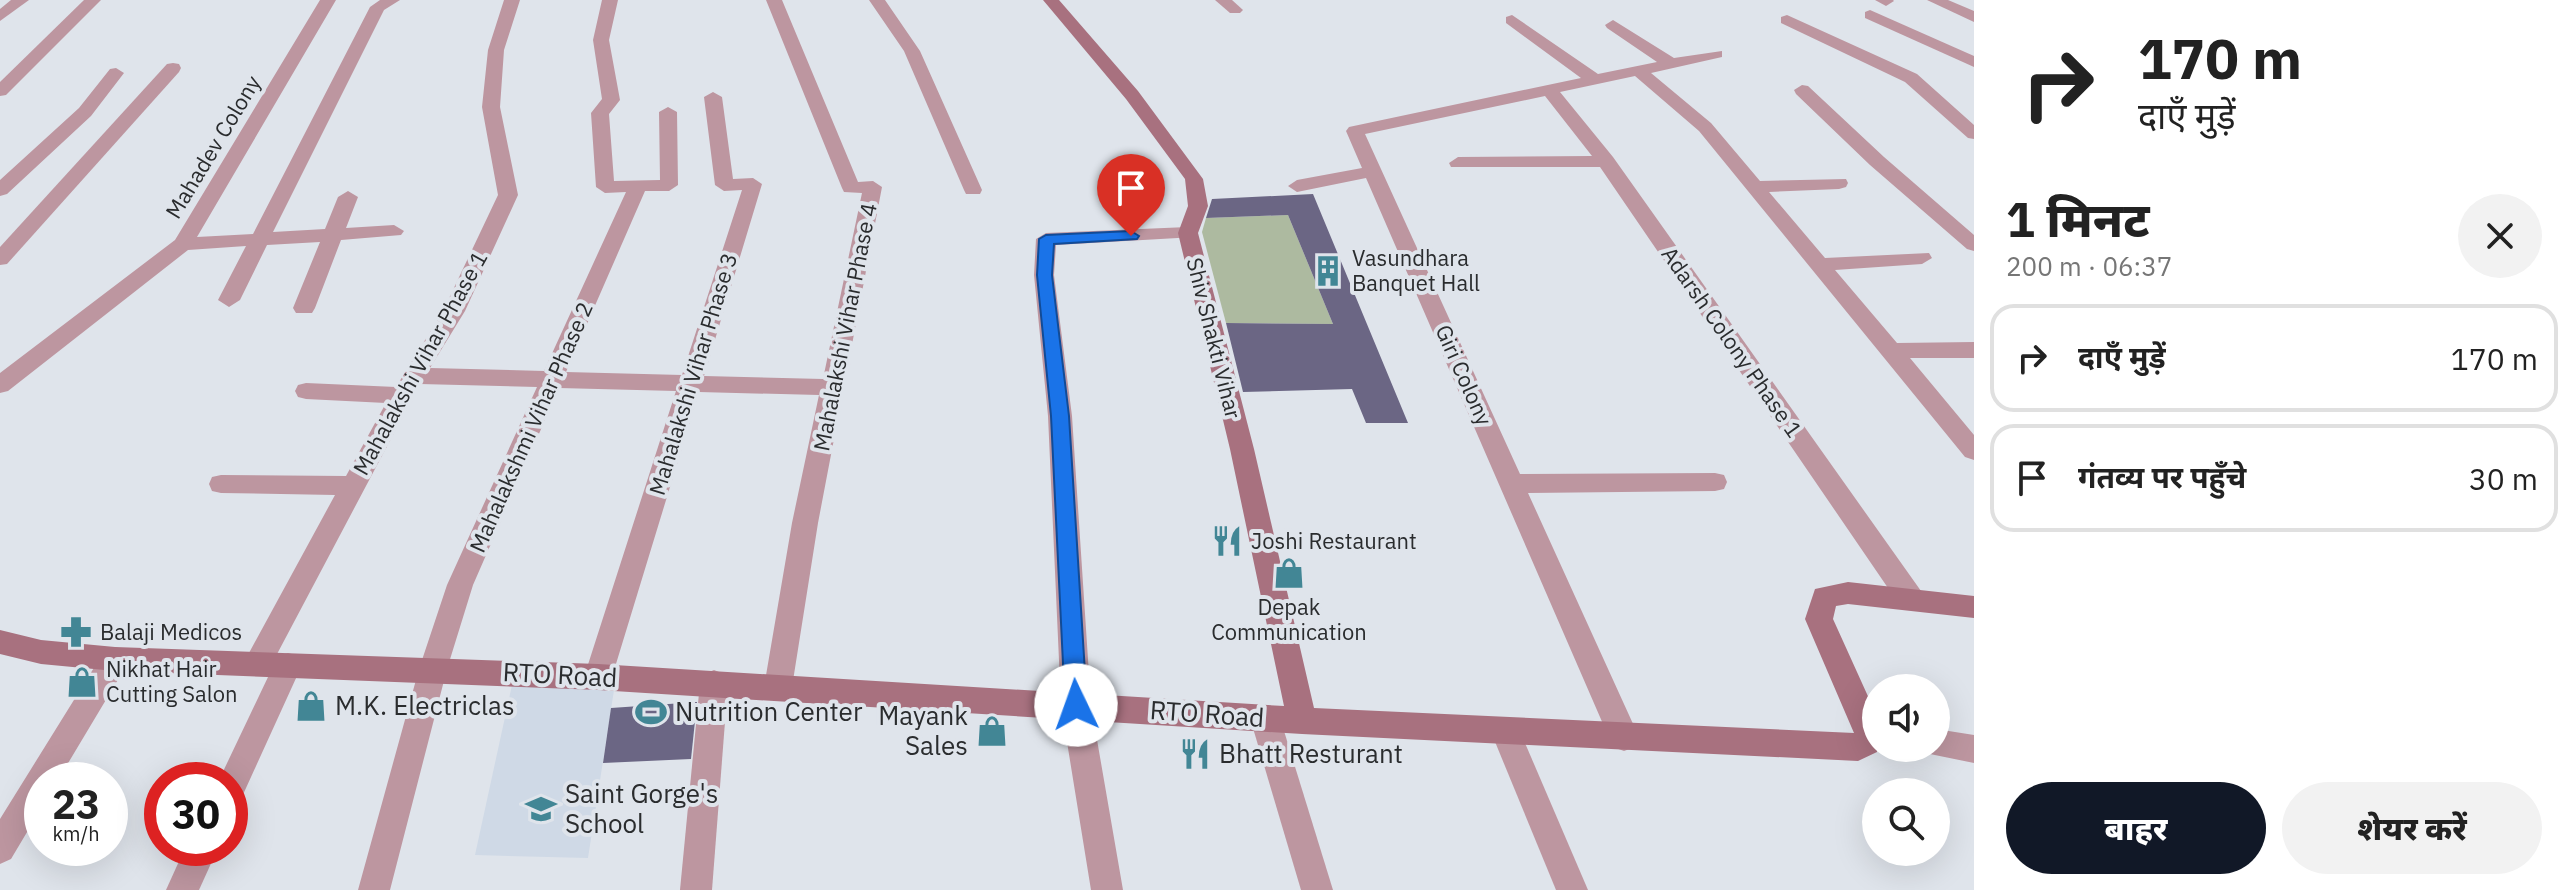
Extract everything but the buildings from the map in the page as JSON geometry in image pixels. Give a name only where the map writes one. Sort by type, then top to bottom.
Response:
[{"type":"street","points":[[0,16],[21,0]]},
{"type":"street","points":[[0,91],[93,0]]},
{"type":"street","name":"Mahadev Colony","points":[[0,385],[183,244],[328,0]]},
{"type":"street","points":[[229,300],[378,7],[392,0]]},
{"type":"street","name":"Mahalakshi Vihar Phase 1","points":[[257,664],[408,385],[454,311],[508,195],[491,107],[496,50],[512,0]]},
{"type":"street","points":[[610,0],[601,40],[611,100],[600,113],[605,187],[669,185],[668,112]]},
{"type":"street","name":"Mahalakshi Vihar Phase 4","points":[[774,0],[851,188],[873,187],[805,523],[778,687]]},
{"type":"street","points":[[877,0],[912,51],[973,190]]},
{"type":"street","name":"Shiv Shakti Vihar","points":[[1051,0],[1132,95],[1194,179],[1198,206],[1188,233],[1242,449],[1302,721]]},
{"type":"street","points":[[1935,0],[1974,17]]},
{"type":"street","points":[[1870,15],[1974,62]]},
{"type":"street","points":[[1512,20],[1594,79]]},
{"type":"street","points":[[1787,20],[1911,78],[1974,134]]},
{"type":"street","points":[[1613,25],[1670,63]]},
{"type":"street","name":"Giri Colony","points":[[1624,737],[1355,131],[1716,54]]},
{"type":"street","points":[[0,259],[173,68]]},
{"type":"street","points":[[1638,70],[1705,127],[1974,451]]},
{"type":"street","points":[[0,190],[85,112],[116,73]]},
{"type":"street","name":"Adarsh Colony Phase 1","points":[[1548,89],[1606,161],[1911,599]]},
{"type":"street","points":[[1802,90],[1877,161],[1974,245]]},
{"type":"street","name":"Mahalakshi Vihar Phase 3","points":[[598,677],[753,184],[724,185],[713,97]]},
{"type":"street","points":[[1458,163],[1606,161]]},
{"type":"street","points":[[1297,186],[1373,171]]},
{"type":"street","points":[[1757,187],[1839,183]]},
{"type":"street","name":"Mahalakshmi Vihar Phase 2","points":[[374,890],[433,669],[460,585],[637,188]]},
{"type":"street","points":[[304,308],[348,197]]},
{"type":"street","points":[[183,244],[394,231]]},
{"type":"street","points":[[1107,890],[1076,705],[1060,416],[1044,275],[1046,239],[1188,233]]},
{"type":"street","points":[[1819,265],[1922,258]]},
{"type":"street","points":[[1889,351],[1974,350]]},
{"type":"street","points":[[306,391],[553,380],[833,387]]},
{"type":"street","points":[[1513,484],[1715,482]]},
{"type":"street","points":[[221,484],[353,486]]},
{"type":"street","name":"RTO Road","points":[[1862,711],[1819,619],[1825,597],[1848,593],[1974,607]]},
{"type":"street","name":"RTO Road","points":[[0,642],[41,652],[115,659],[598,677],[1506,732],[1858,747],[1862,744]]},
{"type":"street","points":[[0,848],[115,659]]},
{"type":"street","points":[[243,762],[288,665]]},
{"type":"street","points":[[696,890],[714,683]]},
{"type":"street","points":[[1265,718],[1317,890]]},
{"type":"street","points":[[1506,732],[1572,890]]},
{"type":"street","points":[[1950,745],[1974,749]]},
{"type":"street","points":[[182,890],[193,866]]},
{"type":"shaded area","name":"Saint Gorge's School","points":[[512,685],[614,690],[588,858],[475,855]]},
{"type":"green space","points":[[1288,215],[1333,324],[1226,323],[1202,232],[1206,218]]},
{"type":"place","name":"Vasundhara Banquet Hall","points":[[1328,271]]},
{"type":"place","name":"Joshi Restaurant","points":[[1227,541]]},
{"type":"place","name":"Depak Communication","points":[[1289,573]]},
{"type":"place","name":"Balaji Medicos","points":[[76,632]]},
{"type":"place","name":"Nikhat Hair Cutting Salon","points":[[82,682]]},
{"type":"place","name":"M.K. Electriclas","points":[[311,706]]},
{"type":"place","name":"Nutrition Center","points":[[651,712]]},
{"type":"place","name":"Mayank Sales","points":[[992,731]]},
{"type":"place","name":"Bhatt Resturant","points":[[1195,754]]},
{"type":"place","name":"Saint Gorge's School","points":[[541,809]]},
{"type":"route","points":[[1076,705],[1060,416],[1044,275],[1046,239],[1131,236]]}]
